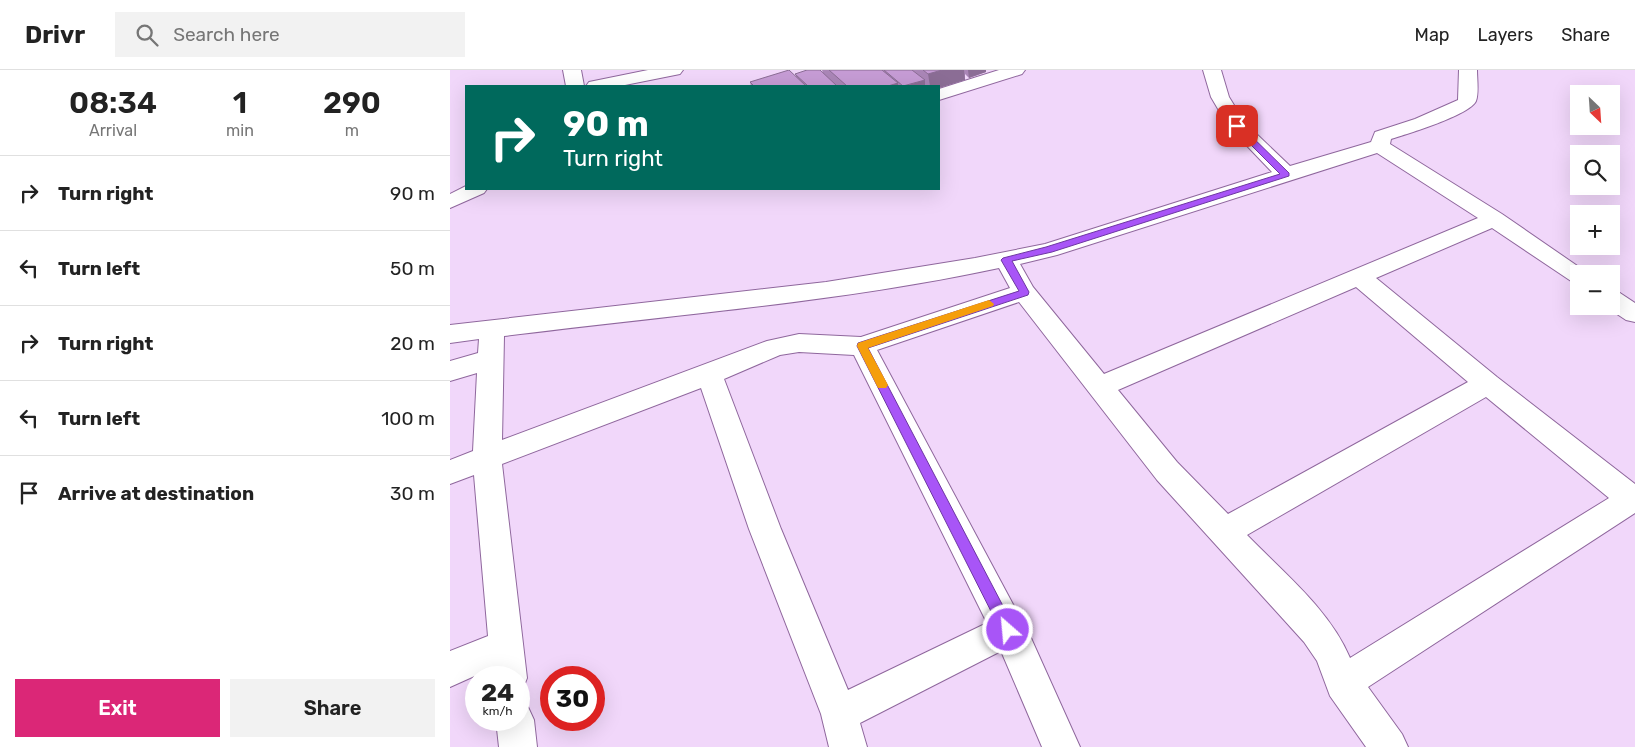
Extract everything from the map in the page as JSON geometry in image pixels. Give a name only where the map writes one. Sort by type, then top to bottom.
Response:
[{"type":"street","points":[[572,70],[575,85]]},
{"type":"street","points":[[604,85],[636,82],[674,70]]},
{"type":"street","points":[[940,96],[1016,70]]},
{"type":"street","points":[[1212,70],[1220,97],[1237,126],[1286,174]]},
{"type":"street","points":[[1380,146],[1382,136],[1422,123],[1466,103],[1468,98],[1468,70]]},
{"type":"street","points":[[450,334],[787,295],[920,276],[1006,260],[1048,250],[1358,151],[1380,146],[1570,270]]},
{"type":"street","points":[[450,202],[475,190]]},
{"type":"street","points":[[1099,386],[1494,219]]},
{"type":"street","points":[[1006,260],[1024,292],[1167,471],[1316,630],[1330,651],[1343,683],[1390,747]]},
{"type":"street","points":[[1343,683],[1633,498],[1488,384],[1358,276]]},
{"type":"street","points":[[450,472],[776,347],[799,343],[862,346],[1024,292]]},
{"type":"street","points":[[1620,305],[1635,314]]},
{"type":"street","points":[[450,669],[507,662],[487,459],[492,328]]},
{"type":"street","points":[[862,346],[1008,630],[1061,747]]},
{"type":"street","points":[[450,371],[491,358]]},
{"type":"street","points":[[709,374],[765,529],[843,731],[1008,630]]},
{"type":"street","points":[[1224,532],[1488,384]]},
{"type":"street","points":[[516,731],[518,747]]},
{"type":"building","points":[[789,70],[805,85],[753,85],[750,82]]},
{"type":"building","points":[[807,70],[820,70],[836,85],[807,85],[795,74]]},
{"type":"building","points":[[829,70],[882,70],[898,83],[891,85],[846,85]]},
{"type":"building","points":[[884,70],[912,70],[925,80],[907,85],[902,85]]},
{"type":"building","points":[[923,70],[942,70],[928,74]]},
{"type":"slow traffic","points":[[882,385],[862,346],[989,304]]},
{"type":"route","points":[[1008,630],[862,346],[1024,292],[1006,260],[1048,250],[1286,174],[1237,126]]}]
